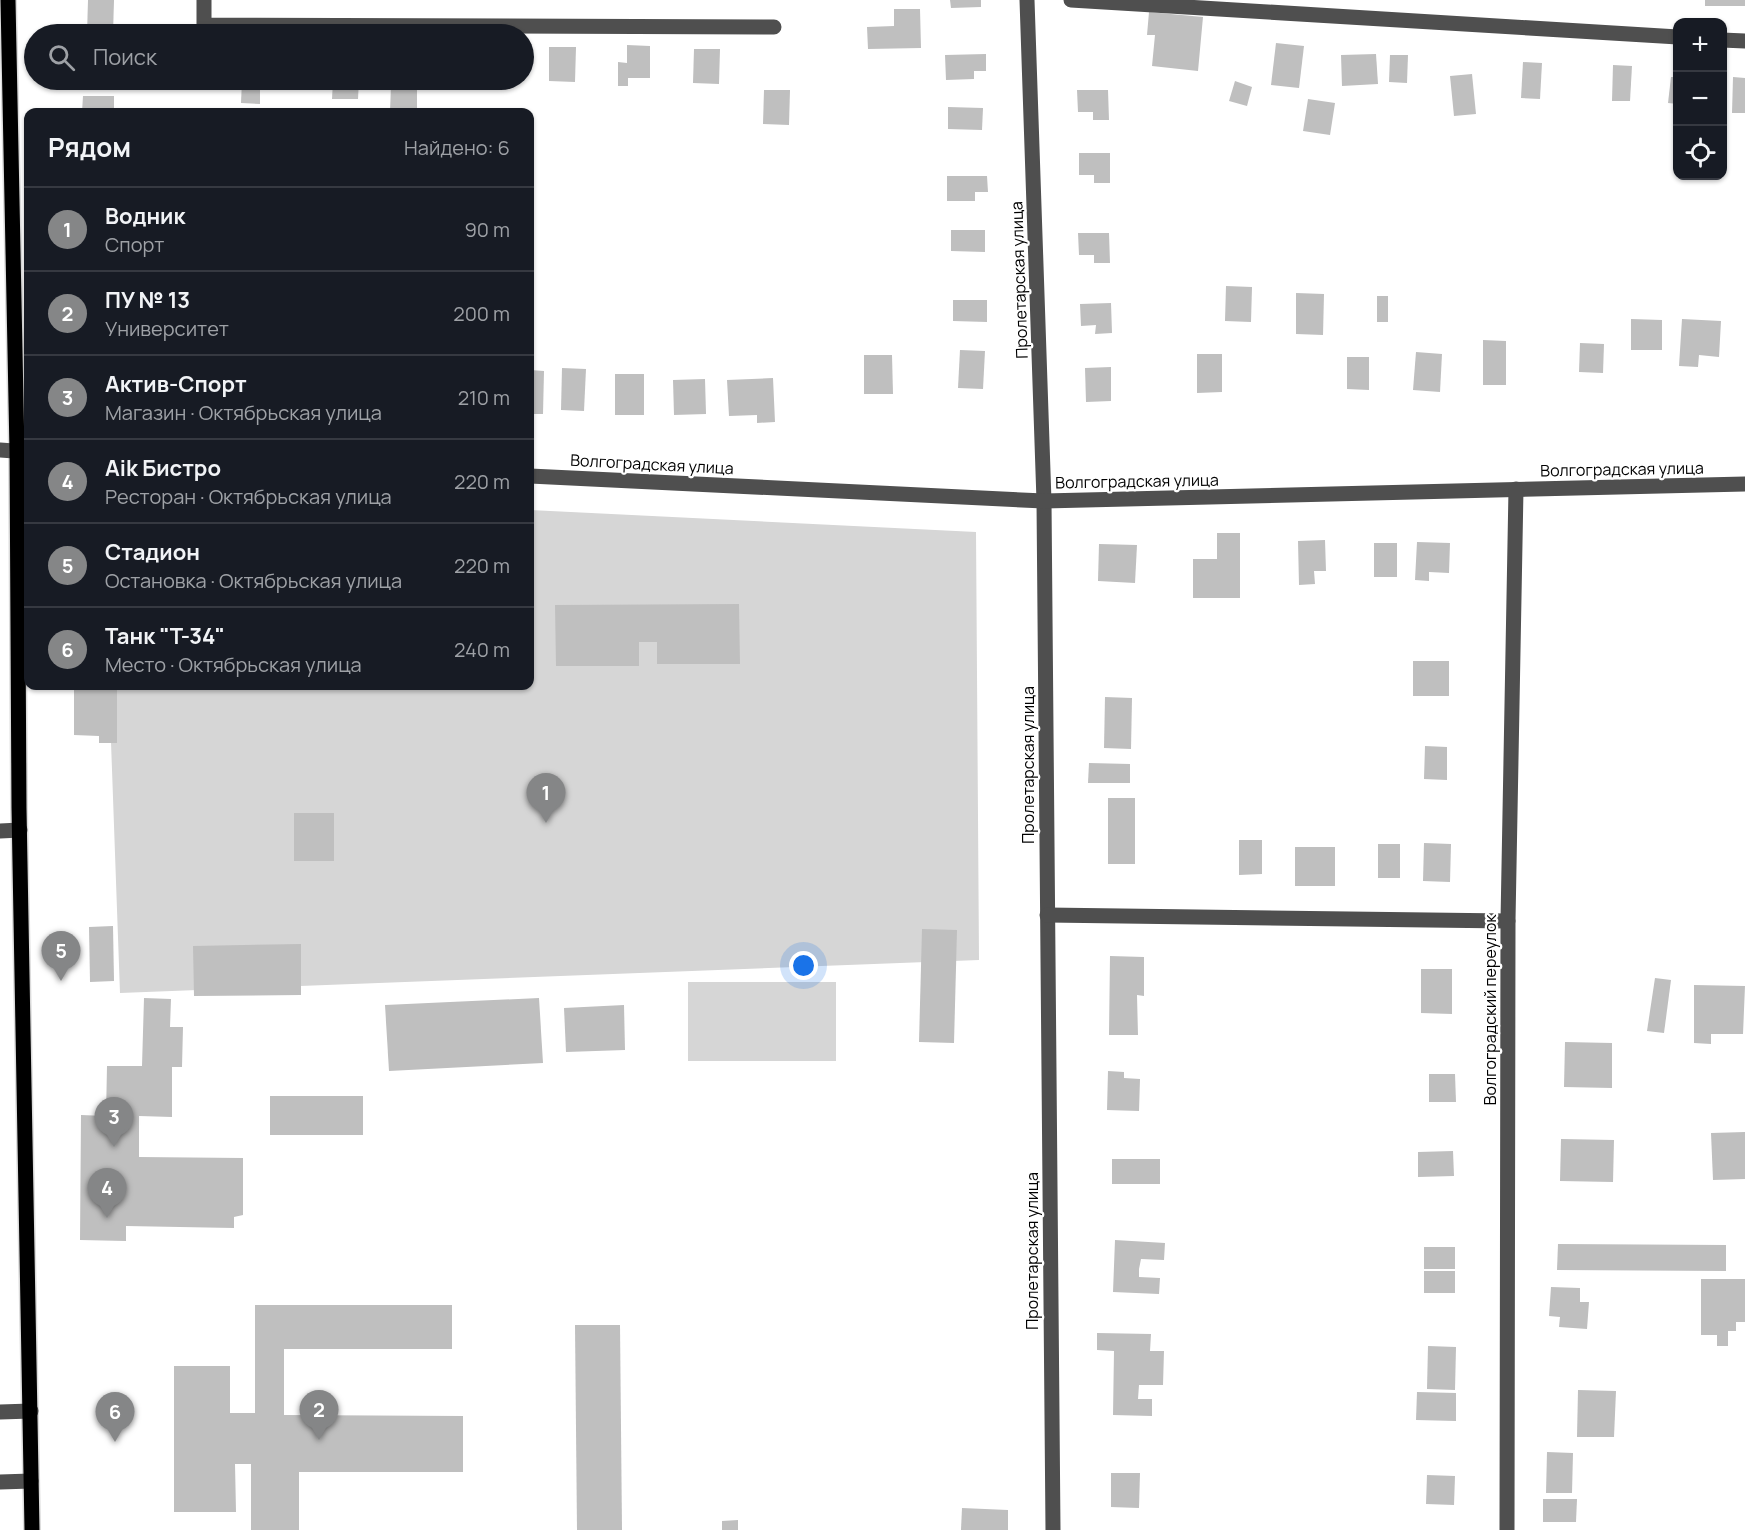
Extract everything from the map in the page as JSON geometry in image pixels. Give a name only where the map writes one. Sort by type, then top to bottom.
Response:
[{"type":"main road","points":[[5,3],[23,452],[20,830],[32,1530]]},
{"type":"street","points":[[204,0],[204,24]]},
{"type":"street","name":"Пролетарская улица","points":[[1028,0],[1044,501],[1053,1530]]},
{"type":"street","points":[[1071,0],[1673,37]]},
{"type":"street","points":[[534,26],[774,27]]},
{"type":"street","points":[[1727,40],[1745,41]]},
{"type":"street","points":[[0,450],[23,452]]},
{"type":"street","name":"Волгоградская улица","points":[[534,476],[1044,501],[1745,484]]},
{"type":"street","name":"Волгоградский переулок","points":[[1507,1530],[1508,921],[1516,489]]},
{"type":"street","points":[[0,831],[20,830]]},
{"type":"street","points":[[1047,915],[1508,921]]},
{"type":"street","points":[[0,1412],[31,1411]]},
{"type":"street","points":[[0,1482],[31,1481]]},
{"type":"shaded area","points":[[534,510],[976,532],[979,960],[120,993],[109,690],[534,690]]},
{"type":"shaded area","points":[[688,982],[836,982],[836,1061],[688,1061]]},
{"type":"building","points":[[88,0],[114,0],[113,24],[87,24]]},
{"type":"building","points":[[950,0],[981,0],[981,7],[951,8]]},
{"type":"building","points":[[1705,0],[1745,0],[1745,6],[1705,6]]},
{"type":"building","points":[[894,9],[920,9],[921,48],[868,49],[867,27],[894,26]]},
{"type":"building","points":[[1149,12],[1203,17],[1198,71],[1152,66],[1155,35],[1147,35]]},
{"type":"building","points":[[1276,43],[1304,46],[1299,88],[1271,85]]},
{"type":"building","points":[[627,45],[650,46],[650,78],[628,78],[628,86],[618,86],[618,62],[627,63]]},
{"type":"building","points":[[549,47],[576,47],[575,82],[549,81]]},
{"type":"building","points":[[694,49],[720,49],[719,84],[693,83]]},
{"type":"building","points":[[986,54],[986,71],[974,71],[974,79],[946,80],[945,55]]},
{"type":"building","points":[[1376,54],[1378,84],[1342,86],[1341,55]]},
{"type":"building","points":[[1390,55],[1408,55],[1407,83],[1389,82]]},
{"type":"building","points":[[1523,62],[1542,63],[1540,99],[1521,98]]},
{"type":"building","points":[[1613,65],[1632,66],[1630,101],[1612,101]]},
{"type":"building","points":[[1472,74],[1476,114],[1454,116],[1450,76]]},
{"type":"building","points":[[1671,77],[1673,77],[1673,104],[1668,103]]},
{"type":"building","points":[[1733,77],[1745,78],[1745,113],[1732,113]]},
{"type":"building","points":[[1235,81],[1252,87],[1247,106],[1229,101]]},
{"type":"building","points":[[242,90],[260,90],[260,104],[241,103]]},
{"type":"building","points":[[332,90],[358,90],[358,99],[332,99]]},
{"type":"building","points":[[391,90],[417,90],[417,108],[390,108]]},
{"type":"building","points":[[764,90],[790,90],[789,125],[763,124]]},
{"type":"building","points":[[1077,90],[1108,90],[1109,120],[1093,120],[1093,112],[1078,112]]},
{"type":"building","points":[[83,96],[114,96],[114,108],[82,108]]},
{"type":"building","points":[[1308,99],[1335,103],[1330,135],[1303,131]]},
{"type":"building","points":[[948,107],[983,108],[982,130],[948,129]]},
{"type":"building","points":[[1079,153],[1110,153],[1110,183],[1094,183],[1094,175],[1079,175]]},
{"type":"building","points":[[947,176],[987,176],[988,192],[975,192],[975,201],[947,201]]},
{"type":"building","points":[[951,230],[985,230],[985,252],[951,251]]},
{"type":"building","points":[[1078,233],[1109,233],[1110,263],[1094,263],[1094,255],[1079,255]]},
{"type":"building","points":[[1226,286],[1252,287],[1251,322],[1225,321]]},
{"type":"building","points":[[1296,293],[1324,294],[1323,335],[1296,334]]},
{"type":"building","points":[[1377,296],[1388,296],[1388,322],[1377,322]]},
{"type":"building","points":[[953,300],[987,300],[987,322],[953,321]]},
{"type":"building","points":[[1111,303],[1112,333],[1095,334],[1096,325],[1081,326],[1080,304]]},
{"type":"building","points":[[1631,319],[1662,320],[1662,350],[1631,350]]},
{"type":"building","points":[[1682,319],[1721,321],[1719,357],[1699,355],[1698,367],[1679,366]]},
{"type":"building","points":[[1483,340],[1506,341],[1506,385],[1483,385]]},
{"type":"building","points":[[1580,343],[1604,344],[1603,373],[1579,372]]},
{"type":"building","points":[[960,350],[985,351],[983,389],[958,388]]},
{"type":"building","points":[[1416,352],[1442,354],[1440,392],[1413,390]]},
{"type":"building","points":[[1197,354],[1222,354],[1222,392],[1197,393]]},
{"type":"building","points":[[864,355],[892,355],[893,394],[864,394]]},
{"type":"building","points":[[1347,357],[1369,357],[1369,390],[1347,389]]},
{"type":"building","points":[[1111,367],[1111,401],[1086,402],[1085,368]]},
{"type":"building","points":[[562,368],[586,369],[584,411],[561,410]]},
{"type":"building","points":[[534,370],[544,371],[543,414],[534,414]]},
{"type":"building","points":[[615,374],[644,374],[644,415],[615,415]]},
{"type":"building","points":[[773,378],[775,422],[757,423],[757,415],[729,416],[727,380]]},
{"type":"building","points":[[705,379],[706,414],[674,415],[673,380]]},
{"type":"building","points":[[1217,533],[1240,533],[1240,598],[1193,598],[1193,559],[1217,559]]},
{"type":"building","points":[[1325,540],[1326,571],[1314,571],[1315,584],[1299,585],[1298,541]]},
{"type":"building","points":[[1417,542],[1450,543],[1449,573],[1429,572],[1429,581],[1415,580]]},
{"type":"building","points":[[1374,543],[1397,543],[1397,577],[1374,577]]},
{"type":"building","points":[[1099,544],[1137,545],[1135,583],[1098,581]]},
{"type":"building","points":[[739,604],[740,664],[657,664],[657,642],[639,642],[639,666],[556,666],[555,605]]},
{"type":"building","points":[[1413,661],[1449,661],[1449,696],[1413,696]]},
{"type":"building","points":[[74,690],[117,690],[117,743],[99,743],[99,736],[74,735]]},
{"type":"building","points":[[1105,697],[1132,698],[1131,749],[1104,748]]},
{"type":"building","points":[[1425,746],[1447,747],[1447,780],[1424,779]]},
{"type":"building","points":[[1089,763],[1130,764],[1130,783],[1088,783]]},
{"type":"building","points":[[1108,798],[1135,798],[1135,864],[1108,864]]},
{"type":"building","points":[[294,813],[334,813],[334,861],[294,861]]},
{"type":"building","points":[[1239,840],[1262,840],[1262,874],[1239,875]]},
{"type":"building","points":[[1424,843],[1451,844],[1450,882],[1423,881]]},
{"type":"building","points":[[1378,844],[1400,844],[1400,878],[1378,878]]},
{"type":"building","points":[[1295,847],[1335,847],[1335,886],[1295,886]]},
{"type":"building","points":[[113,926],[114,981],[90,982],[89,927]]},
{"type":"building","points":[[922,929],[957,930],[954,1043],[919,1042]]},
{"type":"building","points":[[301,944],[301,995],[194,996],[193,946]]},
{"type":"building","points":[[1110,956],[1144,957],[1144,996],[1137,995],[1138,1035],[1109,1035]]},
{"type":"building","points":[[1421,969],[1452,969],[1452,1014],[1421,1013]]},
{"type":"building","points":[[1655,978],[1671,980],[1664,1033],[1647,1031]]},
{"type":"building","points":[[1694,985],[1745,986],[1743,1034],[1711,1034],[1711,1044],[1694,1043]]},
{"type":"building","points":[[144,998],[171,999],[170,1027],[183,1027],[182,1067],[172,1067],[172,1117],[139,1116],[139,1157],[243,1158],[243,1215],[234,1217],[234,1228],[126,1226],[126,1241],[80,1240],[81,1115],[106,1116],[107,1066],[142,1066]]},
{"type":"building","points":[[539,998],[543,1063],[389,1071],[385,1005]]},
{"type":"building","points":[[624,1005],[625,1050],[566,1052],[564,1008]]},
{"type":"building","points":[[1565,1042],[1612,1043],[1612,1088],[1564,1087]]},
{"type":"building","points":[[1108,1071],[1124,1072],[1124,1078],[1140,1079],[1139,1111],[1107,1110]]},
{"type":"building","points":[[1429,1074],[1455,1074],[1456,1102],[1429,1102]]},
{"type":"building","points":[[270,1096],[363,1096],[363,1135],[270,1135]]},
{"type":"building","points":[[1745,1132],[1745,1179],[1713,1180],[1711,1133]]},
{"type":"building","points":[[1561,1139],[1614,1140],[1613,1182],[1560,1181]]},
{"type":"building","points":[[1453,1151],[1454,1176],[1418,1177],[1418,1152]]},
{"type":"building","points":[[1112,1159],[1160,1159],[1160,1184],[1112,1184]]},
{"type":"building","points":[[1115,1240],[1165,1243],[1164,1260],[1141,1259],[1139,1269],[1139,1277],[1160,1278],[1159,1294],[1113,1292]]},
{"type":"building","points":[[1558,1244],[1726,1245],[1726,1271],[1557,1270]]},
{"type":"building","points":[[1424,1247],[1455,1247],[1455,1269],[1424,1269]]},
{"type":"building","points":[[1424,1271],[1455,1271],[1455,1293],[1424,1293]]},
{"type":"building","points":[[1701,1279],[1745,1279],[1745,1322],[1736,1322],[1736,1331],[1728,1331],[1728,1346],[1717,1346],[1717,1335],[1701,1335]]},
{"type":"building","points":[[1551,1287],[1580,1288],[1580,1302],[1589,1302],[1587,1329],[1559,1327],[1560,1317],[1549,1316]]},
{"type":"building","points":[[255,1305],[452,1305],[452,1349],[284,1349],[284,1415],[463,1416],[463,1472],[299,1472],[299,1530],[251,1530],[251,1464],[235,1464],[236,1512],[174,1512],[174,1366],[230,1366],[230,1413],[255,1413]]},
{"type":"building","points":[[575,1325],[620,1325],[622,1530],[577,1530]]},
{"type":"building","points":[[1097,1333],[1151,1334],[1150,1351],[1164,1351],[1163,1385],[1139,1385],[1138,1399],[1152,1399],[1152,1416],[1113,1415],[1114,1351],[1097,1350]]},
{"type":"building","points":[[1428,1346],[1456,1347],[1455,1390],[1427,1389]]},
{"type":"building","points":[[1578,1390],[1616,1391],[1614,1437],[1577,1437]]},
{"type":"building","points":[[1417,1392],[1456,1393],[1456,1421],[1416,1420]]},
{"type":"building","points":[[1547,1452],[1573,1453],[1572,1493],[1546,1493]]},
{"type":"building","points":[[1111,1473],[1140,1473],[1139,1508],[1111,1507]]},
{"type":"building","points":[[1427,1475],[1455,1476],[1454,1505],[1426,1504]]},
{"type":"building","points":[[1543,1499],[1577,1499],[1576,1522],[1543,1522]]},
{"type":"building","points":[[962,1508],[1008,1510],[1008,1530],[961,1530]]},
{"type":"building","points":[[738,1520],[738,1530],[722,1530],[722,1521]]},
{"type":"place","name":"Водник","points":[[546,823]]},
{"type":"place","name":"Стадион","points":[[61,981]]},
{"type":"place","name":"Актив-Спорт","points":[[114,1147]]},
{"type":"place","name":"Aik Бистро","points":[[107,1218]]},
{"type":"place","name":"ПУ № 13","points":[[319,1440]]},
{"type":"place","name":"Танк \"Т-34\"","points":[[115,1442]]}]
